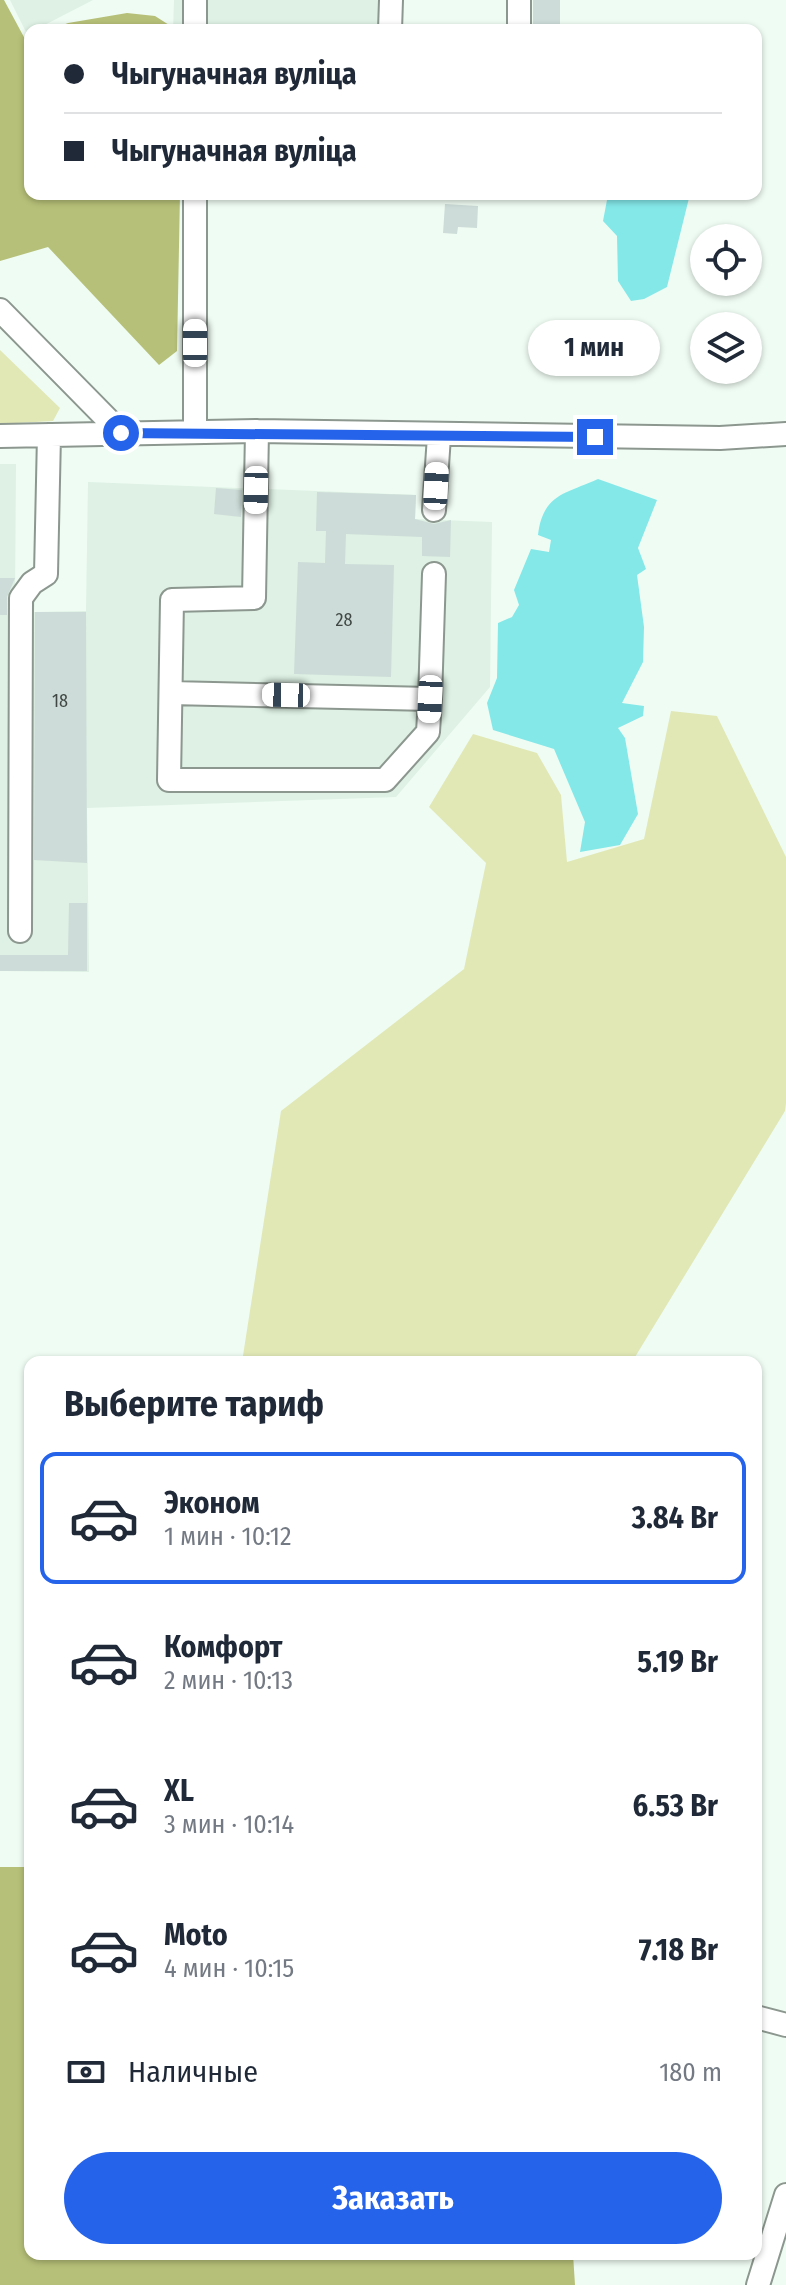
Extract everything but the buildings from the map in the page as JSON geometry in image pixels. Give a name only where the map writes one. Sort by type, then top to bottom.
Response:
[{"type":"street","points":[[195,0],[195,24]]},
{"type":"street","points":[[390,24],[391,0]]},
{"type":"street","points":[[519,0],[519,24]]},
{"type":"street","points":[[195,200],[195,432]]},
{"type":"street","points":[[0,310],[10,330],[121,433]]},
{"type":"street","points":[[257,431],[254,598],[172,600],[169,780],[385,780],[428,732],[434,574]]},
{"type":"street","points":[[0,436],[257,431],[720,438],[786,434]]},
{"type":"street","points":[[20,931],[21,598],[32,583],[46,574],[49,435]]},
{"type":"street","points":[[434,510],[439,436]]},
{"type":"street","points":[[171,693],[430,699]]},
{"type":"street","points":[[762,2019],[786,2025]]},
{"type":"street","points":[[758,2285],[786,2195]]},
{"type":"shaded area","points":[[10,0],[93,0],[46,24],[24,24],[24,28]]},
{"type":"shaded area","points":[[174,0],[380,0],[379,24],[173,24]]},
{"type":"shaded area","points":[[0,464],[16,464],[15,597],[35,597],[34,612],[86,611],[88,482],[416,495],[415,519],[492,522],[490,687],[396,797],[87,808],[89,972],[0,971]]},
{"type":"green space","points":[[0,0],[4,0],[24,37],[24,200],[180,200],[177,351],[159,365],[48,247],[0,261]]},
{"type":"green space","points":[[127,13],[155,16],[168,24],[65,24]]},
{"type":"green space","points":[[0,350],[60,408],[53,421],[0,424]]},
{"type":"green space","points":[[671,711],[717,716],[786,857],[786,1103],[785,1111],[636,1356],[243,1356],[281,1111],[464,969],[486,863],[429,807],[473,734],[537,753],[561,795],[567,862],[644,839]]},
{"type":"green space","points":[[0,1867],[24,1867],[24,2260],[573,2260],[575,2285],[0,2285]]},
{"type":"water","points":[[607,200],[689,200],[667,287],[644,299],[631,301],[618,281],[617,236],[603,221]]},
{"type":"water","points":[[598,479],[657,500],[638,548],[646,569],[637,575],[644,627],[643,662],[622,703],[644,706],[643,716],[618,728],[625,738],[638,814],[620,845],[580,852],[585,822],[554,749],[493,730],[487,703],[497,678],[498,623],[512,617],[519,605],[514,590],[531,549],[549,552],[551,540],[538,535],[545,511],[550,503],[566,492]]},
{"type":"route","points":[[121,433],[257,431],[595,437]]}]
